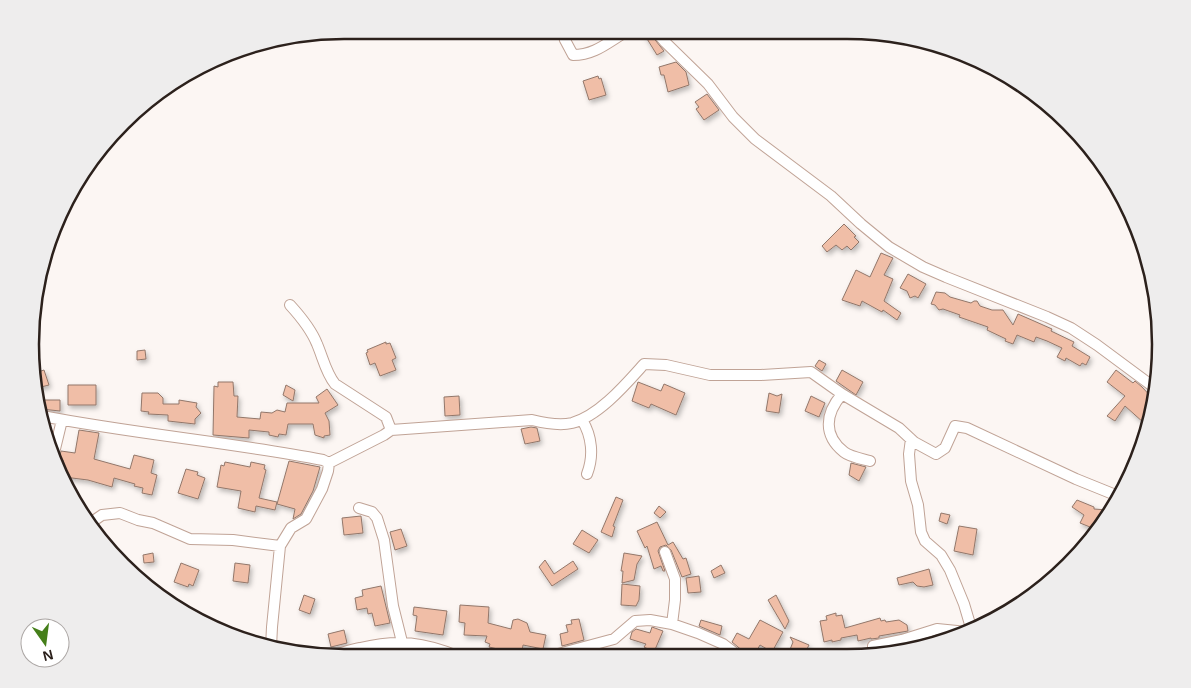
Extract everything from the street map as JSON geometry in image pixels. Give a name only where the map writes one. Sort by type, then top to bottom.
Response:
[{"type":"street","points":[[565,39],[572,55],[582,55],[596,51],[615,39]]},
{"type":"street","points":[[662,39],[708,84],[733,117],[755,139],[831,196],[889,247],[923,267],[1047,316],[1071,328],[1150,384]]},
{"type":"street","points":[[290,305],[309,328],[317,342],[330,378],[335,384],[386,417],[392,430]]},
{"type":"street","points":[[329,463],[392,430],[532,420],[544,423],[570,424],[582,420],[624,387],[644,364],[666,365],[710,375],[761,375],[811,372],[936,454],[945,448],[955,426],[968,428],[1076,479],[1113,494]]},
{"type":"street","points":[[842,394],[836,402],[828,423],[829,435],[845,454],[870,461]]},
{"type":"street","points":[[48,417],[195,440],[234,444],[324,460],[329,463]]},
{"type":"street","points":[[56,445],[62,420]]},
{"type":"street","points":[[582,420],[587,428],[592,453],[587,474]]},
{"type":"street","points":[[911,439],[909,454],[911,481],[918,506],[921,532],[925,541],[941,554],[950,570],[970,623]]},
{"type":"street","points":[[271,640],[280,546],[291,528],[306,519],[322,489],[329,463]]},
{"type":"street","points":[[359,508],[372,512],[377,518],[384,540],[393,606],[402,642]]},
{"type":"street","points":[[95,520],[102,515],[120,513],[153,523],[190,539],[233,540],[280,546]]},
{"type":"street","points":[[665,552],[675,579],[672,624]]},
{"type":"street","points":[[577,649],[614,639],[635,622],[650,620],[672,624],[723,644],[730,649]]},
{"type":"street","points":[[873,646],[902,640],[937,629],[952,630]]},
{"type":"street","points":[[356,649],[389,642],[402,642],[437,649]]},
{"type":"building","points":[[647,39],[654,39],[664,51],[657,55]]},
{"type":"building","points":[[676,62],[686,72],[689,85],[668,92],[664,75],[661,75],[659,67]]},
{"type":"building","points":[[598,76],[599,79],[601,78],[606,95],[589,100],[583,81]]},
{"type":"building","points":[[707,94],[719,110],[704,120],[696,109],[699,107],[695,102]]},
{"type":"building","points":[[844,224],[856,236],[854,237],[859,242],[851,250],[847,246],[842,250],[836,245],[827,252],[822,246]]},
{"type":"building","points":[[881,253],[893,258],[884,275],[893,279],[884,301],[901,313],[897,320],[883,310],[882,312],[862,301],[860,306],[842,300],[856,270],[870,277]]},
{"type":"building","points":[[908,274],[926,284],[918,298],[915,296],[910,298],[907,291],[900,288]]},
{"type":"building","points":[[936,292],[945,293],[950,297],[971,303],[977,301],[980,306],[992,310],[1003,310],[1013,325],[1018,314],[1052,329],[1051,331],[1074,342],[1072,346],[1090,357],[1086,365],[1082,363],[1080,366],[1066,358],[1065,361],[1057,357],[1062,348],[1036,337],[1034,342],[1017,335],[1013,344],[1005,341],[1006,339],[987,330],[988,327],[943,309],[939,310],[935,305],[931,304]]},
{"type":"building","points":[[386,342],[386,344],[390,343],[396,358],[392,360],[396,370],[380,376],[375,363],[370,365],[366,353],[368,352],[367,350]]},
{"type":"building","points":[[145,350],[146,359],[137,360],[137,351]]},
{"type":"building","points":[[819,360],[826,364],[822,371],[815,366]]},
{"type":"building","points":[[44,370],[49,385],[42,387],[40,371]]},
{"type":"building","points":[[842,370],[863,382],[856,395],[836,381]]},
{"type":"building","points":[[1116,370],[1133,383],[1135,381],[1148,394],[1142,421],[1125,406],[1115,421],[1107,416],[1125,396],[1107,382]]},
{"type":"building","points":[[218,382],[233,382],[234,396],[238,396],[237,417],[260,419],[261,412],[272,413],[277,410],[285,412],[287,403],[319,403],[316,397],[327,389],[338,405],[325,413],[329,421],[330,435],[324,436],[324,438],[315,435],[313,424],[288,424],[286,435],[279,434],[278,437],[269,435],[269,432],[249,430],[249,438],[213,435],[214,386],[218,387]]},
{"type":"building","points":[[638,382],[661,391],[664,384],[685,393],[676,415],[651,404],[649,408],[632,401]]},
{"type":"building","points":[[68,385],[96,385],[96,405],[68,405]]},
{"type":"building","points":[[286,385],[295,390],[293,401],[283,395]]},
{"type":"building","points":[[142,393],[158,393],[163,398],[163,404],[179,404],[179,400],[197,403],[196,407],[201,413],[195,419],[195,424],[168,421],[168,415],[148,414],[149,412],[141,411]]},
{"type":"building","points":[[769,393],[777,396],[782,394],[779,413],[766,411]]},
{"type":"building","points":[[459,396],[460,415],[445,416],[444,397]]},
{"type":"building","points":[[811,396],[825,403],[819,417],[805,411]]},
{"type":"building","points":[[44,400],[60,400],[60,411],[46,410]]},
{"type":"building","points":[[537,428],[540,441],[525,444],[521,429]]},
{"type":"building","points":[[79,430],[99,433],[94,459],[130,469],[134,455],[154,460],[151,473],[157,475],[152,495],[142,493],[143,488],[134,486],[135,484],[114,478],[112,487],[88,480],[69,478],[60,456],[61,451],[75,453]]},
{"type":"building","points":[[289,461],[320,467],[313,491],[301,514],[293,519],[295,509],[277,504]]},
{"type":"building","points":[[225,462],[250,467],[251,462],[265,465],[264,469],[266,470],[259,498],[277,502],[275,510],[256,506],[255,512],[238,508],[241,491],[217,487],[221,465],[224,466]]},
{"type":"building","points":[[851,463],[866,467],[859,481],[849,475]]},
{"type":"building","points":[[186,469],[198,472],[197,475],[205,478],[198,499],[178,493]]},
{"type":"building","points":[[616,497],[623,500],[613,526],[615,527],[612,537],[601,532]]},
{"type":"building","points":[[1077,500],[1094,507],[1094,509],[1104,510],[1089,530],[1090,527],[1080,523],[1084,515],[1072,507]]},
{"type":"building","points":[[659,506],[666,512],[660,518],[654,513]]},
{"type":"building","points":[[941,513],[950,515],[947,524],[939,521]]},
{"type":"building","points":[[361,516],[363,533],[344,535],[342,518]]},
{"type":"building","points":[[657,522],[668,545],[673,542],[683,559],[686,558],[691,574],[682,577],[671,550],[666,545],[660,547],[658,551],[665,571],[663,571],[661,566],[654,569],[647,546],[645,548],[637,531]]},
{"type":"building","points":[[959,526],[977,529],[973,555],[954,551]]},
{"type":"building","points":[[401,529],[407,546],[395,550],[390,532]]},
{"type":"building","points":[[582,530],[598,540],[589,553],[573,544]]},
{"type":"building","points":[[153,553],[154,562],[144,563],[143,555]]},
{"type":"building","points":[[624,553],[642,556],[637,564],[634,580],[622,583],[623,571],[621,571]]},
{"type":"building","points":[[545,560],[554,574],[573,561],[578,569],[552,586],[539,567]]},
{"type":"building","points":[[181,563],[199,570],[193,586],[189,584],[188,587],[174,582]]},
{"type":"building","points":[[235,563],[250,565],[248,583],[233,581]]},
{"type":"building","points":[[721,565],[725,573],[714,578],[711,571]]},
{"type":"building","points":[[929,569],[933,585],[917,586],[913,582],[899,585],[897,578]]},
{"type":"building","points":[[699,576],[701,592],[688,593],[686,578]]},
{"type":"building","points":[[622,584],[640,586],[639,600],[636,606],[621,605]]},
{"type":"building","points":[[381,586],[390,623],[375,626],[372,613],[368,614],[367,608],[357,610],[355,598],[363,596],[362,590]]},
{"type":"building","points":[[304,595],[315,599],[310,614],[299,610]]},
{"type":"building","points":[[776,595],[789,621],[785,629],[768,600]]},
{"type":"building","points":[[460,605],[489,607],[488,623],[511,629],[513,620],[518,619],[527,623],[530,632],[546,635],[543,649],[523,645],[522,649],[489,647],[490,644],[485,642],[487,636],[464,635],[465,623],[459,622]]},
{"type":"building","points":[[414,607],[447,611],[443,635],[415,631],[417,616],[413,615]]},
{"type":"building","points":[[836,613],[836,616],[842,615],[845,628],[880,618],[881,621],[885,620],[886,622],[899,620],[907,625],[908,631],[858,641],[857,635],[832,642],[832,640],[824,642],[820,621],[827,620],[826,616]]},
{"type":"building","points":[[579,619],[584,640],[562,646],[560,634],[568,632],[566,625],[572,624],[571,620]]},
{"type":"building","points":[[701,620],[722,626],[720,635],[699,626]]},
{"type":"building","points":[[760,620],[783,632],[774,649],[767,649],[760,645],[758,649],[740,649],[732,642],[737,633],[749,639]]},
{"type":"building","points":[[652,627],[663,631],[655,649],[648,649],[644,647],[646,644],[630,639],[632,632],[636,629],[650,633]]},
{"type":"building","points":[[344,630],[347,643],[331,647],[328,634]]},
{"type":"building","points":[[790,637],[809,645],[807,649],[790,649],[793,642]]}]
